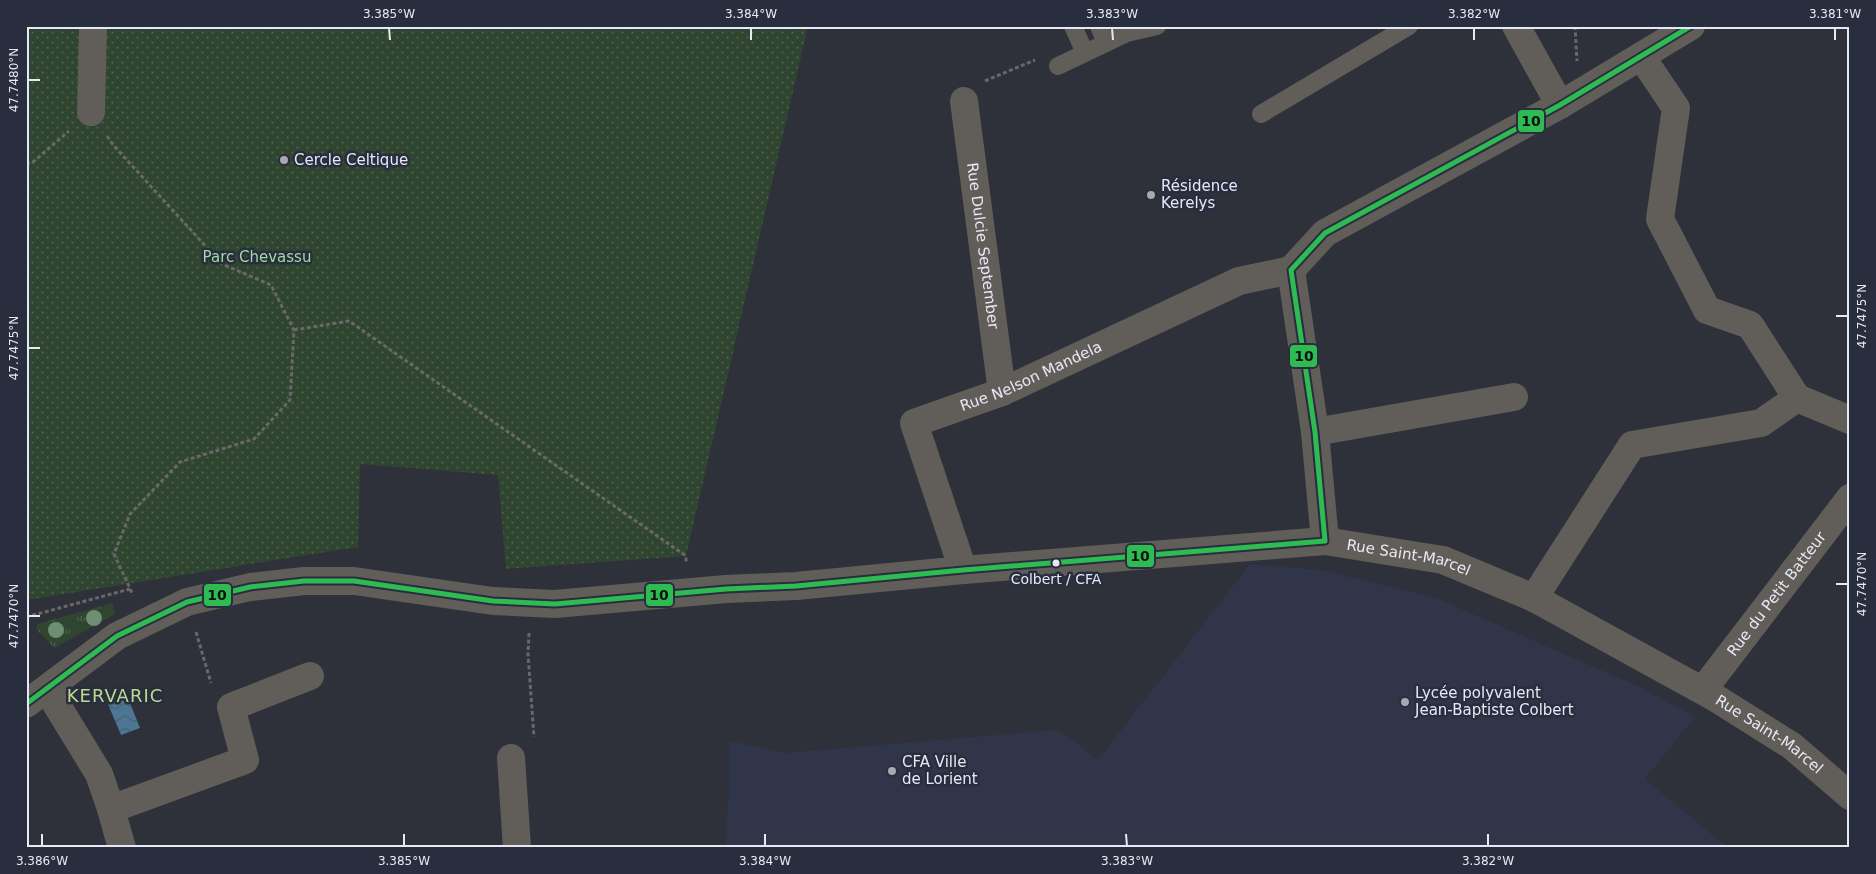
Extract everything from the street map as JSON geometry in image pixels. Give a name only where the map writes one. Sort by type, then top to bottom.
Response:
[{"type":"street","points":[[91,112],[93,26]]},
{"type":"street","points":[[1516,26],[1560,105]]},
{"type":"street","points":[[1325,541],[1314,432],[1291,270],[1325,233],[1560,105],[1691,26]]},
{"type":"street","points":[[1641,56],[1676,108],[1660,219],[1707,310],[1750,326],[1797,398],[1850,420]]},
{"type":"street","name":"Rue Dulcie September","points":[[964,101],[1002,392]]},
{"type":"street","name":"Rue Nelson Mandela","points":[[964,570],[914,423],[1002,392],[1239,281],[1291,270]]},
{"type":"street","points":[[1314,432],[1514,397]]},
{"type":"street","points":[[1534,598],[1632,445],[1761,423],[1797,398]]},
{"type":"street","name":"Rue du Petit Batteur","points":[[1703,690],[1850,498]]},
{"type":"street","name":"Rue Saint-Marcel","points":[[36,696],[117,636],[187,602],[250,587],[304,581],[354,581],[493,601],[555,604],[726,589],[796,586],[964,570],[1325,541],[1443,560],[1534,598],[1703,690],[1792,746],[1850,796]]},
{"type":"street","points":[[112,809],[245,760],[231,707],[310,676]]},
{"type":"street","points":[[36,696],[99,774],[112,809],[122,848]]},
{"type":"street","points":[[511,758],[517,848]]},
{"type":"lane","points":[[1073,26],[1085,53]]},
{"type":"lane","points":[[1099,26],[1106,43]]},
{"type":"lane","points":[[1058,66],[1127,33],[1157,26]]},
{"type":"lane","points":[[1261,114],[1409,26]]},
{"type":"path","points":[[964,101],[981,83],[1046,56],[1058,66]]},
{"type":"path","points":[[26,164],[33,162],[91,112],[114,146],[222,264],[272,285],[294,330],[290,400],[254,439],[180,462],[130,514],[114,554],[145,622]]},
{"type":"path","points":[[294,330],[350,321],[686,556],[689,592]]},
{"type":"path","points":[[26,617],[130,589]]},
{"type":"path","points":[[187,602],[215,694],[231,707]]},
{"type":"path","points":[[511,758],[534,748],[528,654]]},
{"type":"shaded area","name":"Lycée polyvalent Jean-Baptiste Colbert","points":[[1250,564],[1321,570],[1436,598],[1640,687],[1695,717],[1645,779],[1728,848],[725,848],[730,741],[786,753],[1055,730],[1074,741],[1098,760]]},
{"type":"green space","name":"Parc Chevassu","points":[[26,26],[808,26],[686,556],[506,569],[498,475],[360,464],[358,547],[26,600]]},
{"type":"green space","points":[[113,603],[115,614],[54,648],[37,630],[37,624]]},
{"type":"water","points":[[124,688],[140,728],[121,735],[105,697]]},
{"type":"transit line","name":"10","points":[[1325,541],[1315,432],[1291,270],[1325,233],[1560,105],[1691,26]]},
{"type":"transit line","name":"10","points":[[26,704],[117,636],[187,602],[250,587],[304,581],[354,581],[493,601],[555,604],[726,589],[796,586],[963,570],[1325,541]]},
{"type":"place","name":"Cercle Celtique","points":[[284,160]]},
{"type":"place","name":"Résidence Kerelys","points":[[1151,195]]},
{"type":"place","name":"Colbert / CFA","points":[[1056,563]]},
{"type":"place","name":"Lycée polyvalent Jean-Baptiste Colbert","points":[[1405,702]]},
{"type":"place","name":"CFA Ville de Lorient","points":[[892,771]]},
{"type":"district","name":"KERVARIC","points":[[115,695]]}]
